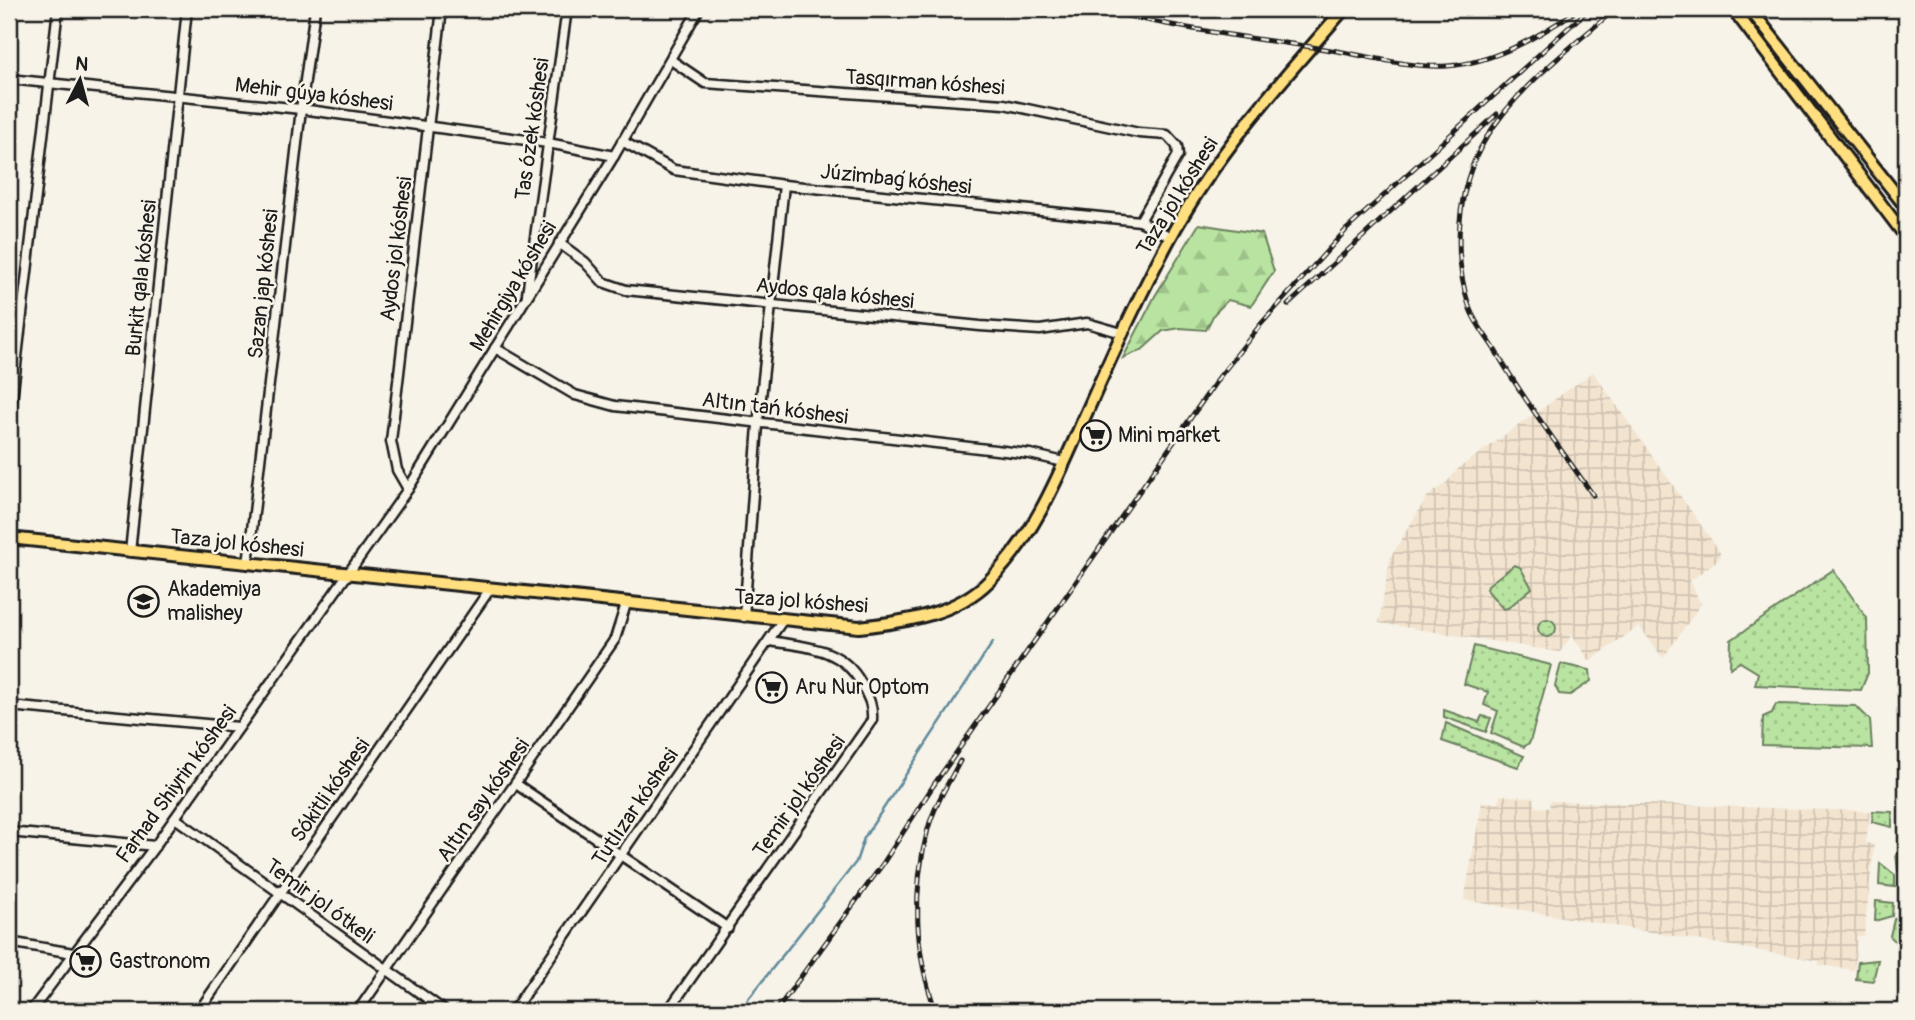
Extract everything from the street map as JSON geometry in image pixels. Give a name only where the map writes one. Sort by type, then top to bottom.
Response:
[{"type":"main road","name":"Taza jol kóshesi","points":[[9,538],[859,627],[908,622],[949,607],[988,582],[1013,555],[1037,519],[1122,333],[1171,237],[1227,149],[1345,9]]},
{"type":"main road","points":[[1733,9],[1906,237]]},
{"type":"main road","points":[[1750,9],[1906,207]]},
{"type":"street","points":[[9,425],[58,9]]},
{"type":"street","name":"Burkit qala kóshesi","points":[[130,552],[187,9]]},
{"type":"street","name":"Sazan jap kóshesi","points":[[248,564],[300,109],[315,9]]},
{"type":"street","name":"Aydos jol kóshesi","points":[[408,489],[397,470],[391,441],[442,9]]},
{"type":"street","name":"Tas ózek kóshesi","points":[[527,297],[567,9]]},
{"type":"street","name":"Mehirgiya kóshesi","points":[[347,574],[408,489],[614,156],[699,9]]},
{"type":"street","name":"Tasqırman kóshesi","points":[[671,60],[705,83],[1004,104],[1139,133],[1167,135],[1177,145],[1178,155],[1140,221]]},
{"type":"street","name":"Mehir gúyа kóshesi","points":[[9,79],[428,125],[614,156]]},
{"type":"street","name":"Júzimbaǵ kóshesi","points":[[622,141],[674,170],[784,185],[1140,221],[1171,237]]},
{"type":"street","points":[[744,617],[758,425],[784,185]]},
{"type":"street","name":"Aydos qala kóshesi","points":[[559,243],[585,262],[603,282],[626,290],[980,326],[1040,330],[1087,323],[1122,333]]},
{"type":"street","name":"Altın tań kóshesi","points":[[495,348],[575,395],[615,406],[758,425],[1030,454],[1064,462]]},
{"type":"street","name":"Farhad Shiyrin kóshesi","points":[[31,1011],[155,846],[347,574]]},
{"type":"street","name":"Sókitli kóshesi","points":[[199,1011],[490,589]]},
{"type":"street","name":"Altın say kóshesi","points":[[358,1011],[615,639],[626,604]]},
{"type":"street","name":"Tutlızar kóshesi","points":[[513,1011],[782,621]]},
{"type":"street","name":"Temir jol kóshesi","points":[[668,1011],[872,720],[873,705],[851,665],[812,646],[770,640]]},
{"type":"street","points":[[9,706],[239,727]]},
{"type":"street","points":[[516,785],[728,928]]},
{"type":"street","name":"Temir jol ótkeli","points":[[175,818],[445,1011]]},
{"type":"street","points":[[9,832],[155,846]]},
{"type":"street","points":[[9,942],[73,953]]},
{"type":"shaded area","points":[[1593,372],[1720,552],[1719,559],[1690,581],[1701,604],[1663,658],[1639,626],[1590,661],[1572,635],[1560,652],[1379,623],[1390,558],[1427,497],[1446,483],[1459,468]]},
{"type":"shaded area","points":[[1500,795],[1535,798],[1535,807],[1549,808],[1550,801],[1870,811],[1866,843],[1874,845],[1864,936],[1857,936],[1854,970],[1819,965],[1819,961],[1464,900],[1482,802],[1499,803]]},
{"type":"green space","points":[[1199,224],[1262,234],[1274,271],[1251,306],[1228,300],[1214,314],[1206,330],[1180,328],[1163,331],[1142,350],[1123,358],[1155,296]]},
{"type":"green space","points":[[1514,565],[1520,567],[1532,588],[1508,608],[1503,609],[1487,590],[1488,585]]},
{"type":"green space","points":[[1833,570],[1867,618],[1868,673],[1861,690],[1755,685],[1758,673],[1740,662],[1730,668],[1731,640]]},
{"type":"green space","points":[[1543,619],[1551,619],[1556,628],[1554,635],[1543,637],[1538,632],[1538,624]]},
{"type":"green space","points":[[1474,646],[1551,665],[1530,742],[1524,747],[1491,733],[1498,711],[1484,705],[1488,692],[1464,684]]},
{"type":"green space","points":[[1561,664],[1590,670],[1591,681],[1570,695],[1559,694],[1555,686]]},
{"type":"green space","points":[[1776,704],[1856,706],[1870,720],[1872,748],[1762,745],[1763,717],[1772,713]]},
{"type":"green space","points":[[1444,710],[1479,722],[1482,716],[1491,718],[1486,732],[1444,717]]},
{"type":"green space","points":[[1446,723],[1524,756],[1518,767],[1442,741]]},
{"type":"green space","points":[[1873,811],[1892,812],[1892,827],[1872,822]]},
{"type":"green space","points":[[1906,849],[1906,877],[1898,870],[1896,854]]},
{"type":"green space","points":[[1880,863],[1895,875],[1895,887],[1879,885]]},
{"type":"green space","points":[[1876,901],[1893,903],[1892,916],[1875,921]]},
{"type":"green space","points":[[1906,914],[1903,949],[1890,936],[1894,919]]},
{"type":"green space","points":[[1878,960],[1873,981],[1856,979],[1858,962]]},
{"type":"waterway","points":[[739,1011],[856,862],[864,838],[993,642]]},
{"type":"railway","points":[[1100,9],[1186,28],[1433,66],[1464,64],[1497,55],[1529,40],[1573,13]]},
{"type":"railway","points":[[776,1011],[882,865],[933,786],[1220,376],[1261,324],[1347,229],[1589,9]]},
{"type":"railway","points":[[1593,495],[1530,405],[1472,314],[1464,288],[1459,245],[1468,179],[1485,140],[1528,86],[1615,9]]},
{"type":"railway","points":[[1288,305],[1497,114]]},
{"type":"railway","points":[[936,1011],[923,967],[920,944],[919,875],[931,820],[960,761]]},
{"type":"place","name":"Mini market","points":[[1095,435]]},
{"type":"place","name":"Akademiya malishey","points":[[144,601]]},
{"type":"place","name":"Aru Nur Optom","points":[[772,687]]},
{"type":"place","name":"Gastronom","points":[[86,961]]}]
